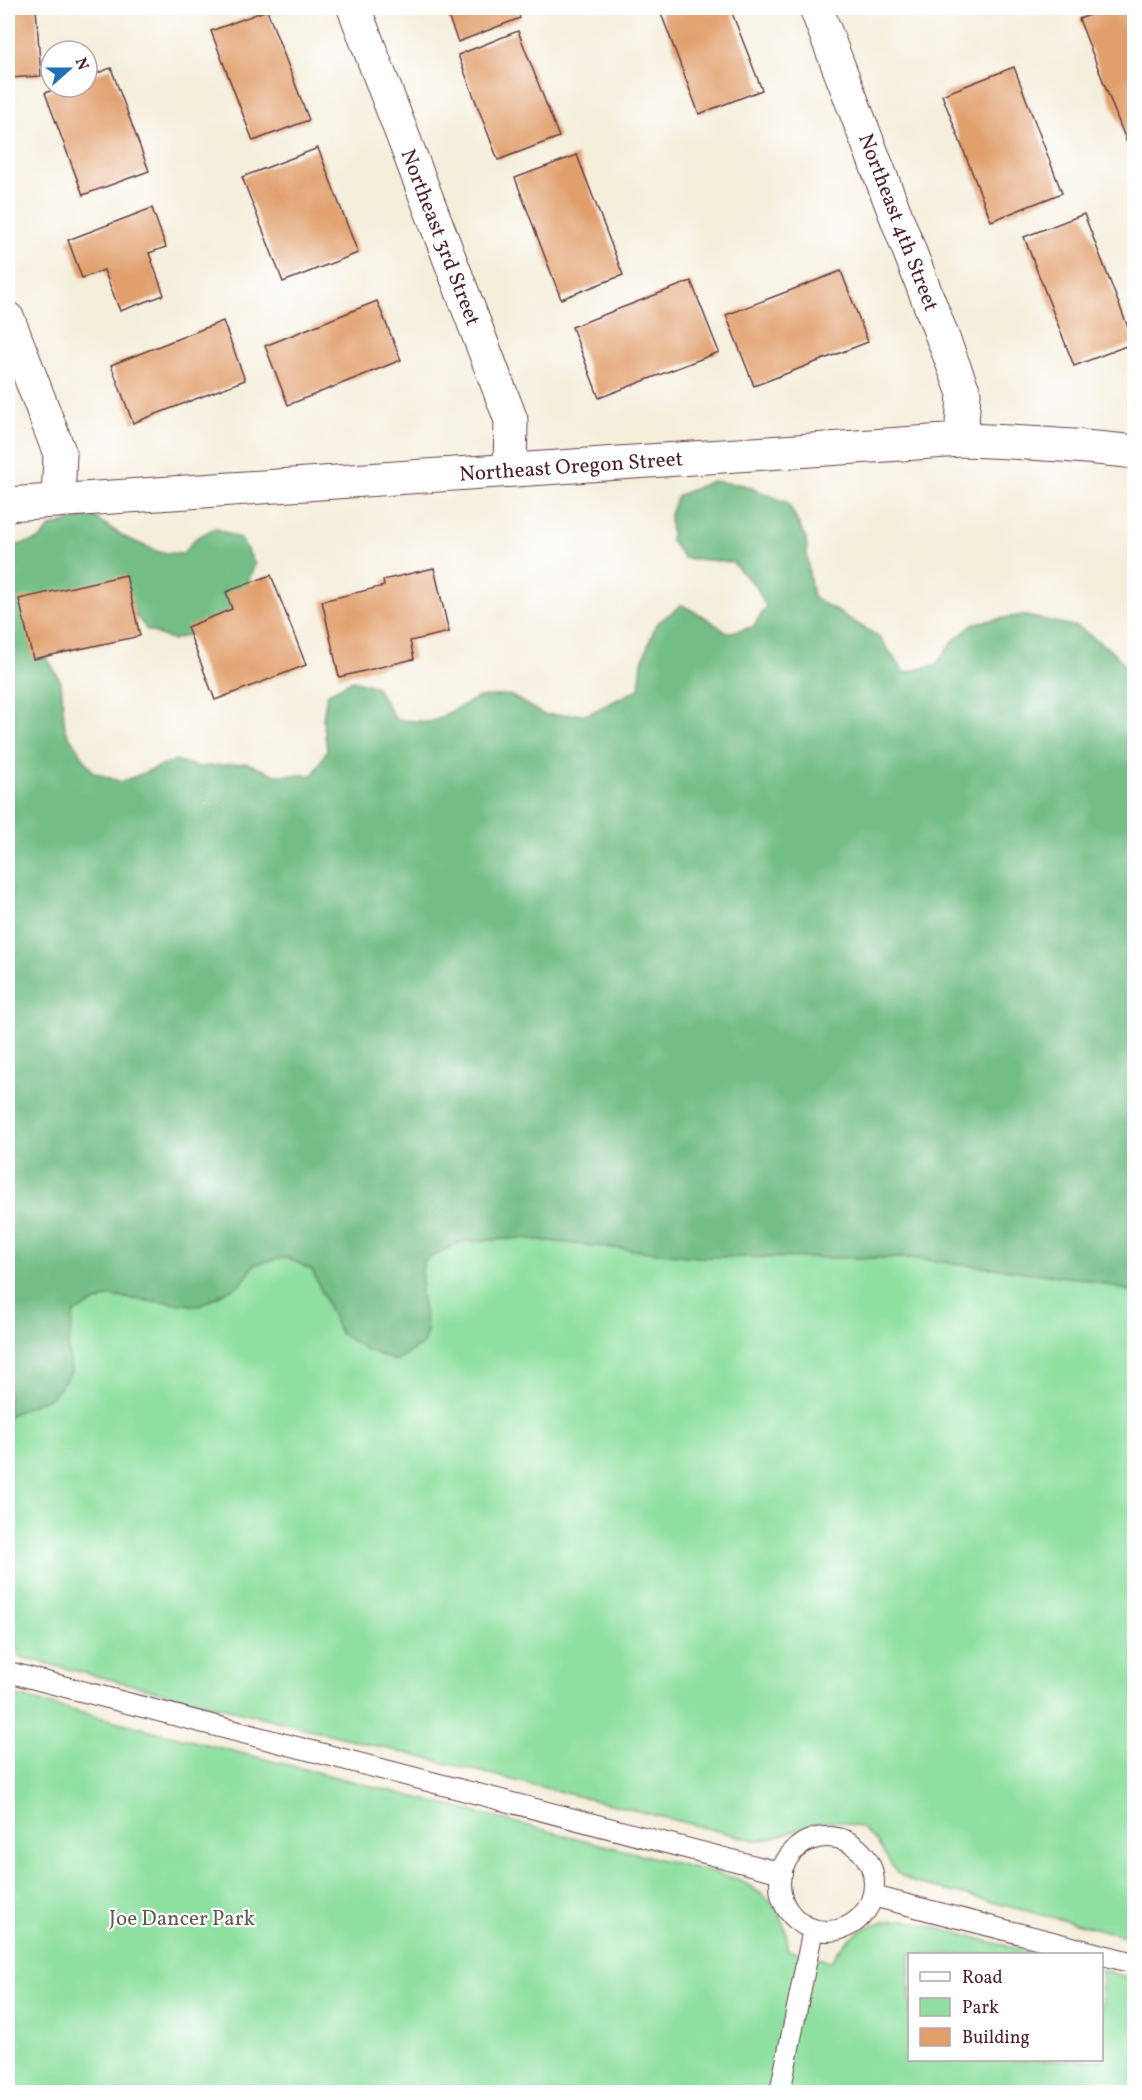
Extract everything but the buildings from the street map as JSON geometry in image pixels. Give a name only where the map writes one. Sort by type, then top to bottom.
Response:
[{"type":"street","name":"Northeast 3rd Street","points":[[354,8],[511,420],[510,470]]},
{"type":"street","name":"Northeast 4th Street","points":[[816,8],[964,393],[961,440]]},
{"type":"street","points":[[8,319],[60,454],[58,501]]},
{"type":"street","name":"Northeast Oregon Street","points":[[8,504],[961,440],[1032,442],[1134,452]]},
{"type":"lane","points":[[8,1672],[782,1873]]},
{"type":"lane","points":[[824,1837],[839,1839],[853,1845],[863,1854],[871,1867],[874,1881],[873,1896],[867,1910],[857,1921],[843,1929],[828,1931],[813,1929],[801,1923],[790,1913],[781,1887],[782,1873],[787,1859],[797,1848],[824,1837]]},
{"type":"lane","points":[[873,1896],[1098,1953]]},
{"type":"lane","points":[[780,2092],[813,1929]]},
{"type":"lane","points":[[1103,1954],[1134,1962]]},
{"type":"green space","points":[[712,481],[744,485],[788,503],[806,539],[813,597],[878,636],[905,673],[937,664],[951,643],[975,623],[1022,615],[1078,627],[1113,652],[1134,674],[1134,1292],[1084,1279],[910,1258],[698,1257],[521,1238],[460,1242],[423,1261],[421,1292],[427,1331],[423,1344],[395,1361],[365,1349],[340,1333],[312,1270],[286,1257],[255,1264],[241,1284],[200,1306],[110,1296],[74,1312],[68,1345],[71,1372],[53,1396],[8,1416],[8,541],[18,545],[40,539],[50,527],[91,515],[126,538],[159,552],[182,554],[196,538],[215,528],[241,539],[255,564],[241,602],[200,631],[172,640],[147,630],[120,595],[37,641],[61,682],[65,730],[93,772],[121,782],[176,760],[198,767],[247,763],[276,775],[313,775],[327,750],[323,719],[327,694],[353,680],[376,687],[396,720],[431,722],[479,697],[510,695],[544,715],[588,714],[639,689],[642,662],[656,624],[682,605],[708,619],[727,633],[753,627],[766,607],[757,588],[732,562],[684,558],[671,541],[670,514],[677,496]]},
{"type":"green space","points":[[521,1238],[698,1257],[910,1258],[1084,1279],[1134,1292],[1134,1938],[912,1882],[897,1873],[876,1841],[860,1827],[840,1821],[817,1823],[772,1839],[754,1840],[8,1654],[8,1416],[53,1396],[71,1372],[68,1345],[74,1312],[110,1296],[154,1302],[241,1284],[255,1264],[286,1257],[312,1270],[324,1297],[395,1361],[423,1344],[427,1331],[421,1292],[423,1261],[460,1242]]},
{"type":"green space","name":"Joe Dancer Park","points":[[8,1694],[738,1879],[759,1892],[774,1907],[784,1926],[787,1950],[831,1961],[845,1943],[862,1930],[882,1922],[905,1920],[1035,1953],[908,1953],[908,2061],[1103,2061],[1103,1970],[1134,1979],[1134,2092],[8,2092]]}]
